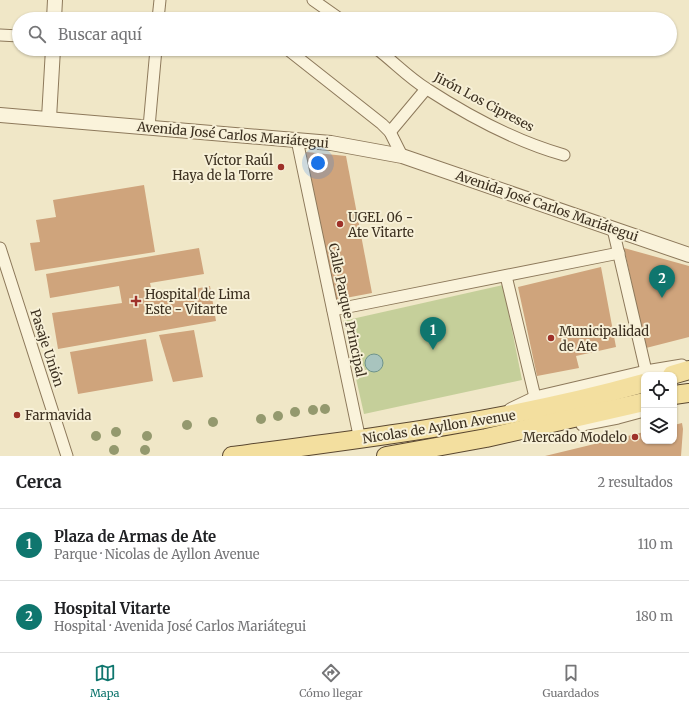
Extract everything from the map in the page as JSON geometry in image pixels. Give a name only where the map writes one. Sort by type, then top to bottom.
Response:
[{"type":"main road","points":[[677,374],[689,370]]},
{"type":"main road","name":"Nicolas de Ayllon Avenue","points":[[232,456],[360,440],[485,421],[580,400],[641,378]]},
{"type":"main road","points":[[677,395],[689,394]]},
{"type":"main road","name":"Nicolas de Ayllon Avenue","points":[[386,456],[486,438],[641,403]]},
{"type":"street","points":[[54,12],[55,0]]},
{"type":"street","points":[[159,12],[160,0]]},
{"type":"street","points":[[313,0],[330,12]]},
{"type":"street","points":[[0,35],[12,36]]},
{"type":"street","points":[[49,118],[53,56]]},
{"type":"street","points":[[149,127],[155,56]]},
{"type":"street","points":[[296,56],[390,132],[402,156]]},
{"type":"street","name":"Jirón Los Cipreses","points":[[386,56],[426,89],[482,120],[544,149],[564,155]]},
{"type":"street","points":[[390,132],[426,89]]},
{"type":"street","name":"Avenida José Carlos Mariátegui","points":[[0,114],[331,143],[402,156],[689,255]]},
{"type":"street","name":"Calle Parque Principal","points":[[297,140],[360,440]]},
{"type":"street","points":[[613,229],[644,372]]},
{"type":"street","name":"Pasaje Unión","points":[[0,248],[67,456]]},
{"type":"street","points":[[333,310],[618,253]]},
{"type":"street","points":[[506,276],[535,397]]},
{"type":"street","points":[[662,372],[689,364]]},
{"type":"street","points":[[485,421],[535,397],[641,378]]},
{"type":"street","points":[[677,400],[689,394]]},
{"type":"street","points":[[486,438],[579,425],[618,418],[641,412]]},
{"type":"green space","points":[[503,285],[522,380],[364,414],[343,321]]},
{"type":"water","points":[[374,354],[380,357],[383,363],[380,369],[374,372],[368,369],[365,363],[368,357]]},
{"type":"building","name":"UGEL 06 - Ate Vitarte","points":[[306,152],[346,156],[372,293],[335,300]]},
{"type":"building","points":[[144,185],[155,252],[35,271],[30,243],[40,242],[36,220],[56,217],[53,200]]},
{"type":"building","points":[[199,248],[204,274],[150,283],[153,297],[210,286],[216,321],[58,349],[52,313],[122,303],[119,286],[50,298],[46,274]]},
{"type":"building","points":[[624,248],[689,266],[689,337],[646,348]]},
{"type":"building","name":"Municipalidad de Ate","points":[[601,267],[616,347],[576,356],[579,368],[537,376],[518,287]]},
{"type":"building","points":[[194,330],[203,377],[173,382],[159,335]]},
{"type":"building","points":[[146,339],[153,381],[78,394],[70,352]]},
{"type":"building","name":"Mercado Modelo","points":[[682,423],[683,429],[681,456],[545,456],[641,433],[641,444],[677,444],[677,424]]},
{"type":"place","name":"Víctor Raúl Haya de la Torre","points":[[281,167]]},
{"type":"place","name":"UGEL 06 - Ate Vitarte","points":[[340,224]]},
{"type":"place","name":"Hospital Vitarte","points":[[662,298]]},
{"type":"place","name":"Hospital de Lima Este - Vitarte","points":[[136,301]]},
{"type":"place","name":"Municipalidad de Ate","points":[[551,338]]},
{"type":"place","name":"Plaza de Armas de Ate","points":[[433,350]]},
{"type":"place","name":"Farmavida","points":[[17,415]]},
{"type":"place","name":"Mercado Modelo","points":[[635,437]]}]
